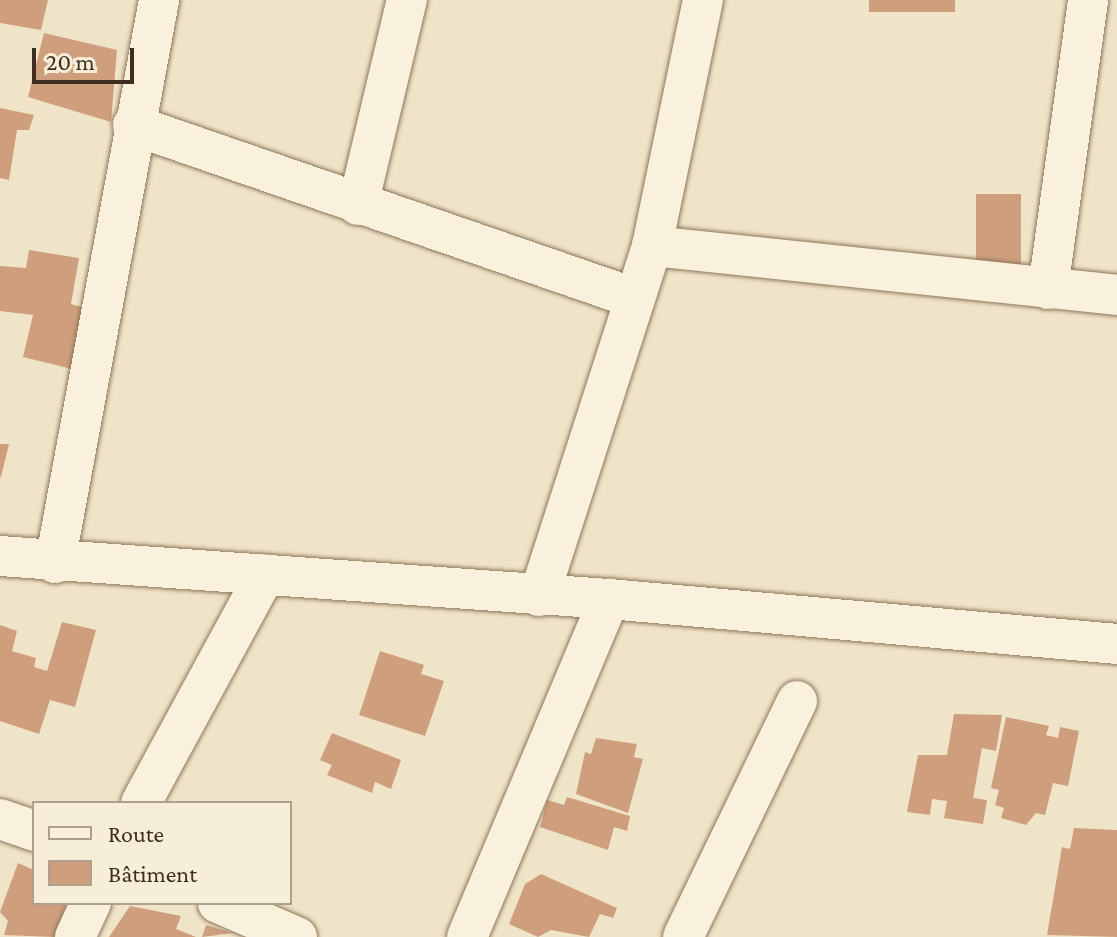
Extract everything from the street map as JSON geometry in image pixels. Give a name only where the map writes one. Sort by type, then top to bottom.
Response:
[{"type":"street","points":[[55,563],[133,125],[159,0]]},
{"type":"street","points":[[358,205],[407,0]]},
{"type":"street","points":[[539,596],[652,246],[703,0]]},
{"type":"street","points":[[1048,289],[1088,0]]},
{"type":"street","points":[[133,125],[634,298]]},
{"type":"street","points":[[652,246],[1117,295]]},
{"type":"street","points":[[0,556],[55,563],[609,599],[1117,644]]},
{"type":"street","points":[[142,801],[265,575]]},
{"type":"street","points":[[467,937],[609,599]]},
{"type":"street","points":[[683,937],[797,701]]},
{"type":"street","points":[[0,819],[32,830]]},
{"type":"street","points":[[75,937],[90,905]]},
{"type":"street","points":[[223,905],[297,937]]},
{"type":"building","points":[[0,0],[48,0],[41,30],[0,23]]},
{"type":"building","points":[[869,0],[955,0],[955,12],[869,12]]},
{"type":"building","points":[[44,33],[117,50],[111,122],[28,97]]},
{"type":"building","points":[[0,108],[34,115],[29,130],[17,130],[9,180],[0,178]]},
{"type":"building","points":[[976,194],[1021,194],[1021,278],[976,278]]},
{"type":"building","points":[[29,250],[79,258],[71,304],[85,308],[72,369],[23,357],[33,315],[0,311],[0,266],[26,268]]},
{"type":"building","points":[[0,444],[9,444],[1,477],[0,477]]},
{"type":"building","points":[[62,622],[96,630],[75,707],[50,700],[39,734],[0,721],[0,625],[17,631],[12,651],[36,658],[34,667],[47,671]]},
{"type":"building","points":[[380,651],[424,665],[421,674],[444,681],[425,736],[359,715]]},
{"type":"building","points":[[954,714],[1002,715],[996,751],[982,748],[973,798],[987,800],[983,824],[944,818],[947,801],[932,799],[930,815],[907,812],[918,755],[947,755]]},
{"type":"building","points":[[1006,717],[1049,726],[1046,735],[1058,738],[1060,727],[1079,731],[1068,786],[1053,783],[1045,815],[1036,813],[1026,825],[1001,818],[1004,808],[995,805],[999,790],[991,788]]},
{"type":"building","points":[[332,733],[401,760],[391,789],[375,782],[372,793],[327,775],[332,765],[320,760]]},
{"type":"building","points":[[596,738],[637,744],[634,757],[643,759],[628,813],[576,794],[585,752],[591,754]]},
{"type":"building","points":[[567,797],[630,816],[627,831],[614,827],[608,850],[540,827],[547,800],[564,805]]},
{"type":"building","points":[[1074,828],[1117,830],[1117,937],[1047,935],[1062,847],[1070,849]]},
{"type":"building","points":[[18,863],[32,869],[32,905],[66,905],[54,937],[4,935],[8,921],[0,912]]},
{"type":"building","points":[[541,874],[617,908],[613,918],[600,914],[589,937],[551,930],[538,937],[509,924],[525,884]]},
{"type":"building","points":[[130,906],[181,916],[176,929],[196,937],[109,937]]},
{"type":"building","points":[[206,925],[233,933],[202,937]]}]
